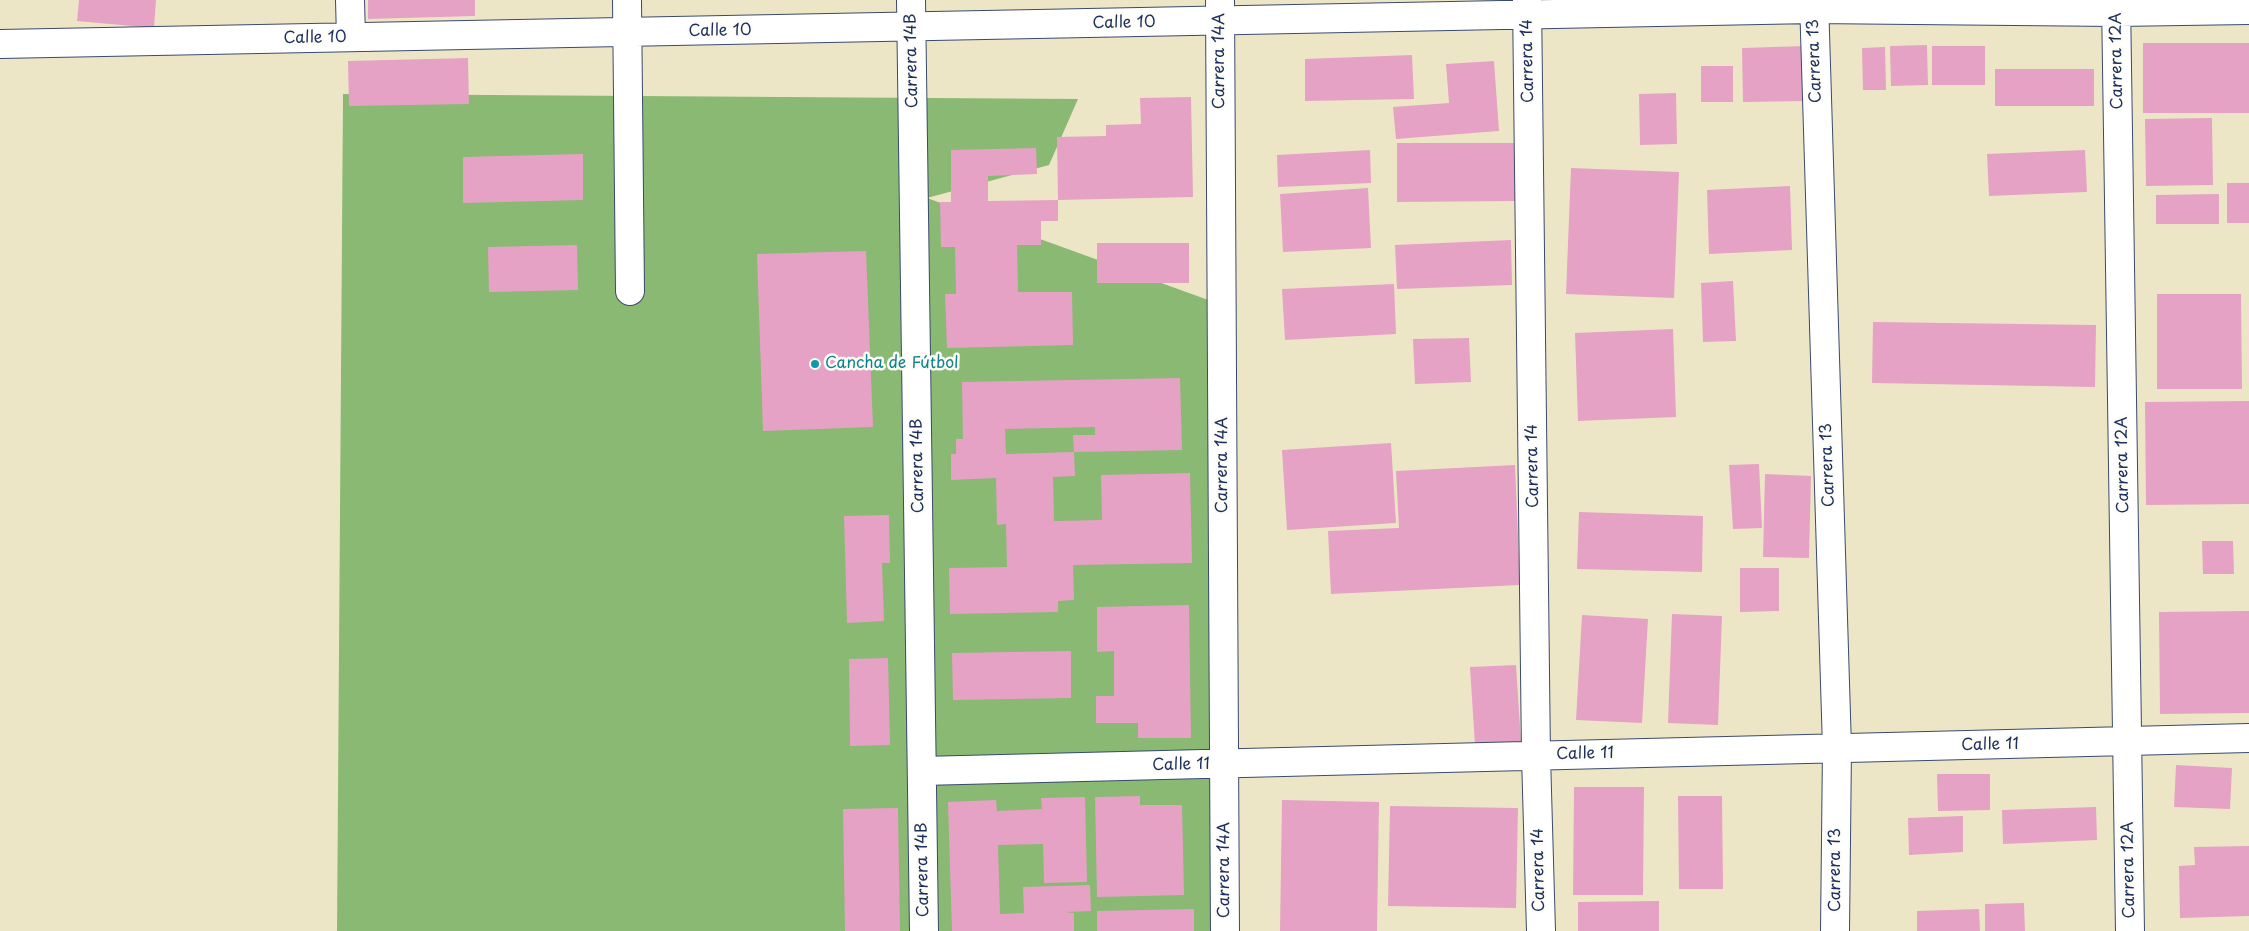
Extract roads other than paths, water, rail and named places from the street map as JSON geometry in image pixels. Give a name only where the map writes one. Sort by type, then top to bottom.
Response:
[{"type":"street","points":[[350,0],[351,37]]},
{"type":"street","points":[[627,0],[630,291]]},
{"type":"street","name":"Carrera 14B","points":[[911,0],[924,931]]},
{"type":"street","name":"Calle 10","points":[[0,44],[912,28],[1220,11],[1813,4],[2116,6],[2249,10]]},
{"type":"street","name":"Carrera 13","points":[[1813,4],[1837,748],[1835,931]]},
{"type":"street","name":"Carrera 12A","points":[[2116,6],[2130,931]]},
{"type":"street","name":"Carrera 14","points":[[1527,7],[1536,756],[1541,931]]},
{"type":"street","name":"Carrera 14A","points":[[1220,11],[1225,931]]},
{"type":"street","name":"Calle 11","points":[[922,771],[2249,738]]},
{"type":"place","name":"Cancha de Fútbol","points":[[815,364]]}]
